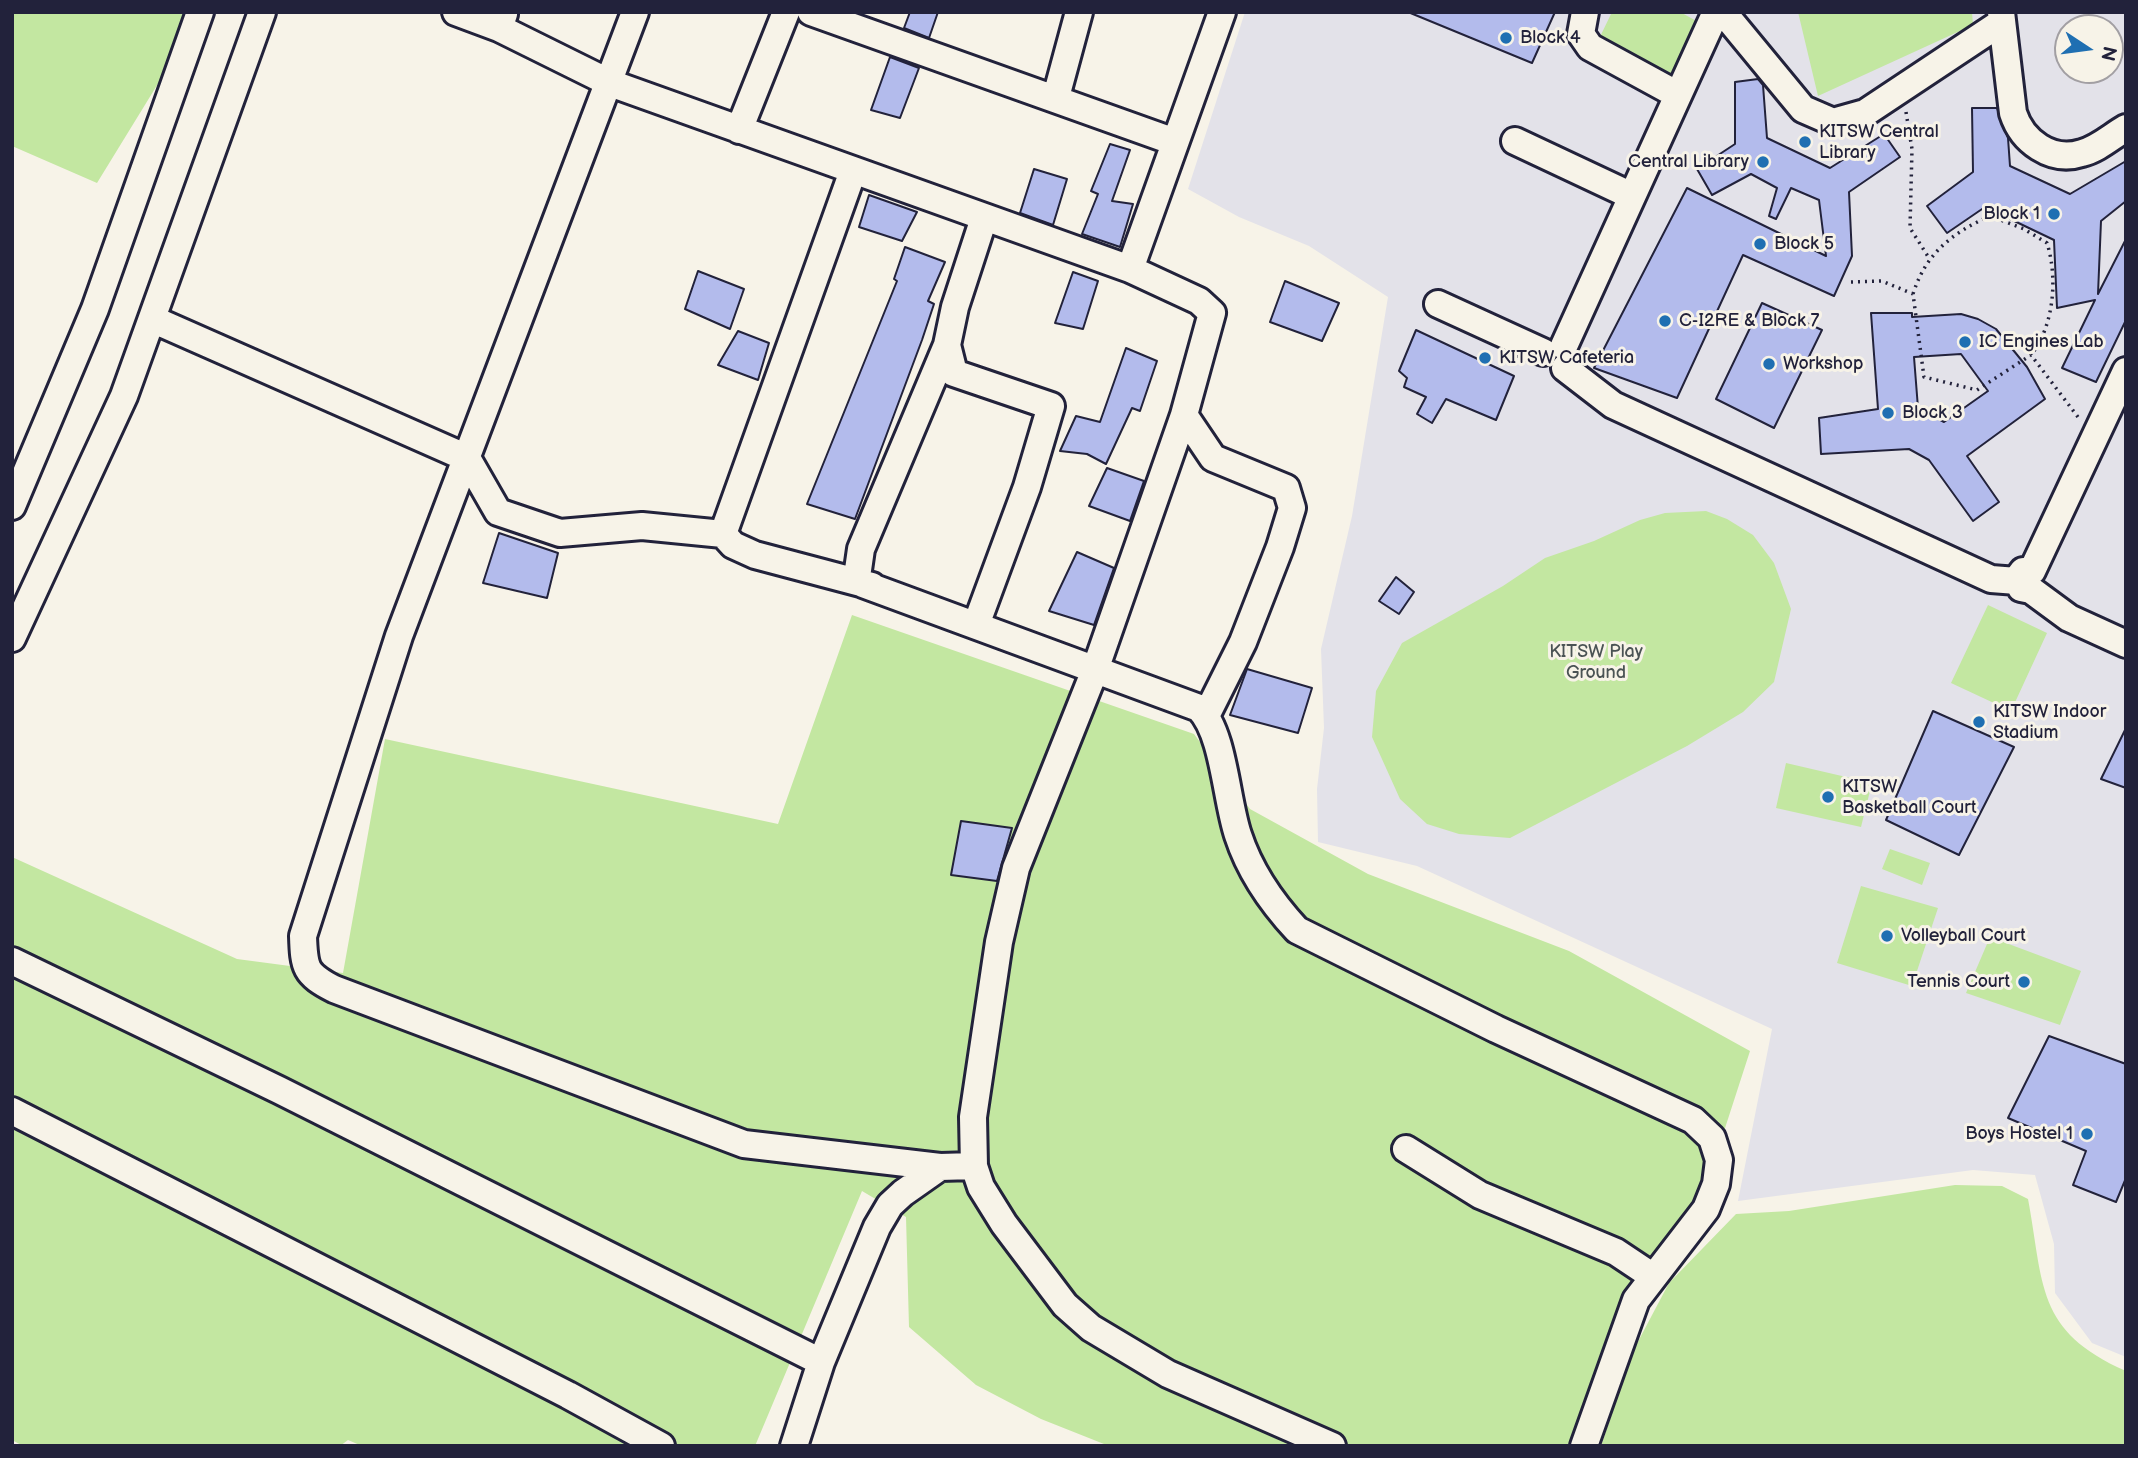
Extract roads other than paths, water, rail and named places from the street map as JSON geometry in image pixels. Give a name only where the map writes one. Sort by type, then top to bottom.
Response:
[{"type":"street","points":[[12,506],[95,309],[200,12]]},
{"type":"street","points":[[12,638],[124,396],[262,12]]},
{"type":"street","points":[[456,12],[502,20],[610,83],[1129,269],[1199,301],[1212,313],[1184,415],[1095,670],[1016,868],[999,942],[973,1117],[974,1166],[981,1187],[1004,1224],[1065,1305],[1091,1328],[1168,1374],[1332,1446]]},
{"type":"street","points":[[635,12],[373,710],[303,936],[304,964],[315,979],[334,989],[744,1144],[940,1167],[974,1166]]},
{"type":"street","points":[[739,130],[786,12]]},
{"type":"street","points":[[811,12],[1056,97],[1175,142]]},
{"type":"street","points":[[1056,97],[1079,12]]},
{"type":"street","points":[[1129,269],[1222,12]]},
{"type":"street","points":[[1585,12],[1581,34],[1590,47],[1678,95]]},
{"type":"street","points":[[1557,356],[1716,12]]},
{"type":"street","points":[[1723,12],[1785,91],[1815,116],[1833,122],[1848,120],[1900,89],[2001,17],[2013,113],[2018,129],[2029,142],[2043,150],[2071,155],[2084,153],[2126,128]]},
{"type":"street","points":[[1515,141],[1632,196]]},
{"type":"street","points":[[723,534],[853,171]]},
{"type":"street","points":[[872,587],[857,564],[947,345],[984,218]]},
{"type":"street","points":[[1438,304],[1557,356],[1614,405],[1991,579],[2027,581],[2069,618],[2126,644]]},
{"type":"street","points":[[152,319],[467,458],[498,512],[560,533],[642,526],[723,534],[733,545],[755,555],[872,587],[1189,704],[1206,716],[1244,851],[1274,905],[1297,930],[1496,1029],[1693,1120],[1712,1138],[1719,1160],[1716,1184],[1706,1209],[1636,1300],[1584,1446]]},
{"type":"street","points":[[947,345],[954,373],[1051,406],[1027,487],[975,625]]},
{"type":"street","points":[[2027,581],[2126,371]]},
{"type":"street","points":[[1184,415],[1213,458],[1286,488],[1292,508],[1262,598],[1206,716]]},
{"type":"street","points":[[12,961],[279,1090],[821,1362]]},
{"type":"street","points":[[12,1111],[568,1395],[661,1446]]},
{"type":"street","points":[[1406,1149],[1479,1195],[1616,1252],[1653,1276]]},
{"type":"street","points":[[794,1446],[821,1362],[877,1227],[903,1192],[940,1167]]},
{"type":"place","name":"Block 4","points":[[1506,38]]},
{"type":"place","name":"KITSW Central Library","points":[[1805,142]]},
{"type":"place","name":"Central Library","points":[[1763,162]]},
{"type":"place","name":"Block 1","points":[[2054,214]]},
{"type":"place","name":"Block 5","points":[[1760,244]]},
{"type":"place","name":"C-I2RE & Block 7","points":[[1665,321]]},
{"type":"place","name":"IC Engines Lab","points":[[1965,342]]},
{"type":"place","name":"KITSW Cafeteria","points":[[1485,358]]},
{"type":"place","name":"Workshop","points":[[1769,364]]},
{"type":"place","name":"Block 3","points":[[1888,413]]},
{"type":"place","name":"KITSW Indoor Stadium","points":[[1979,722]]},
{"type":"place","name":"KITSW Basketball Court","points":[[1828,797]]},
{"type":"place","name":"Volleyball Court","points":[[1887,936]]},
{"type":"place","name":"Tennis Court","points":[[2024,982]]},
{"type":"place","name":"Boys Hostel 1","points":[[2087,1134]]},
{"type":"park label","name":"KITSW Play Ground","points":[[1596,662]]}]
